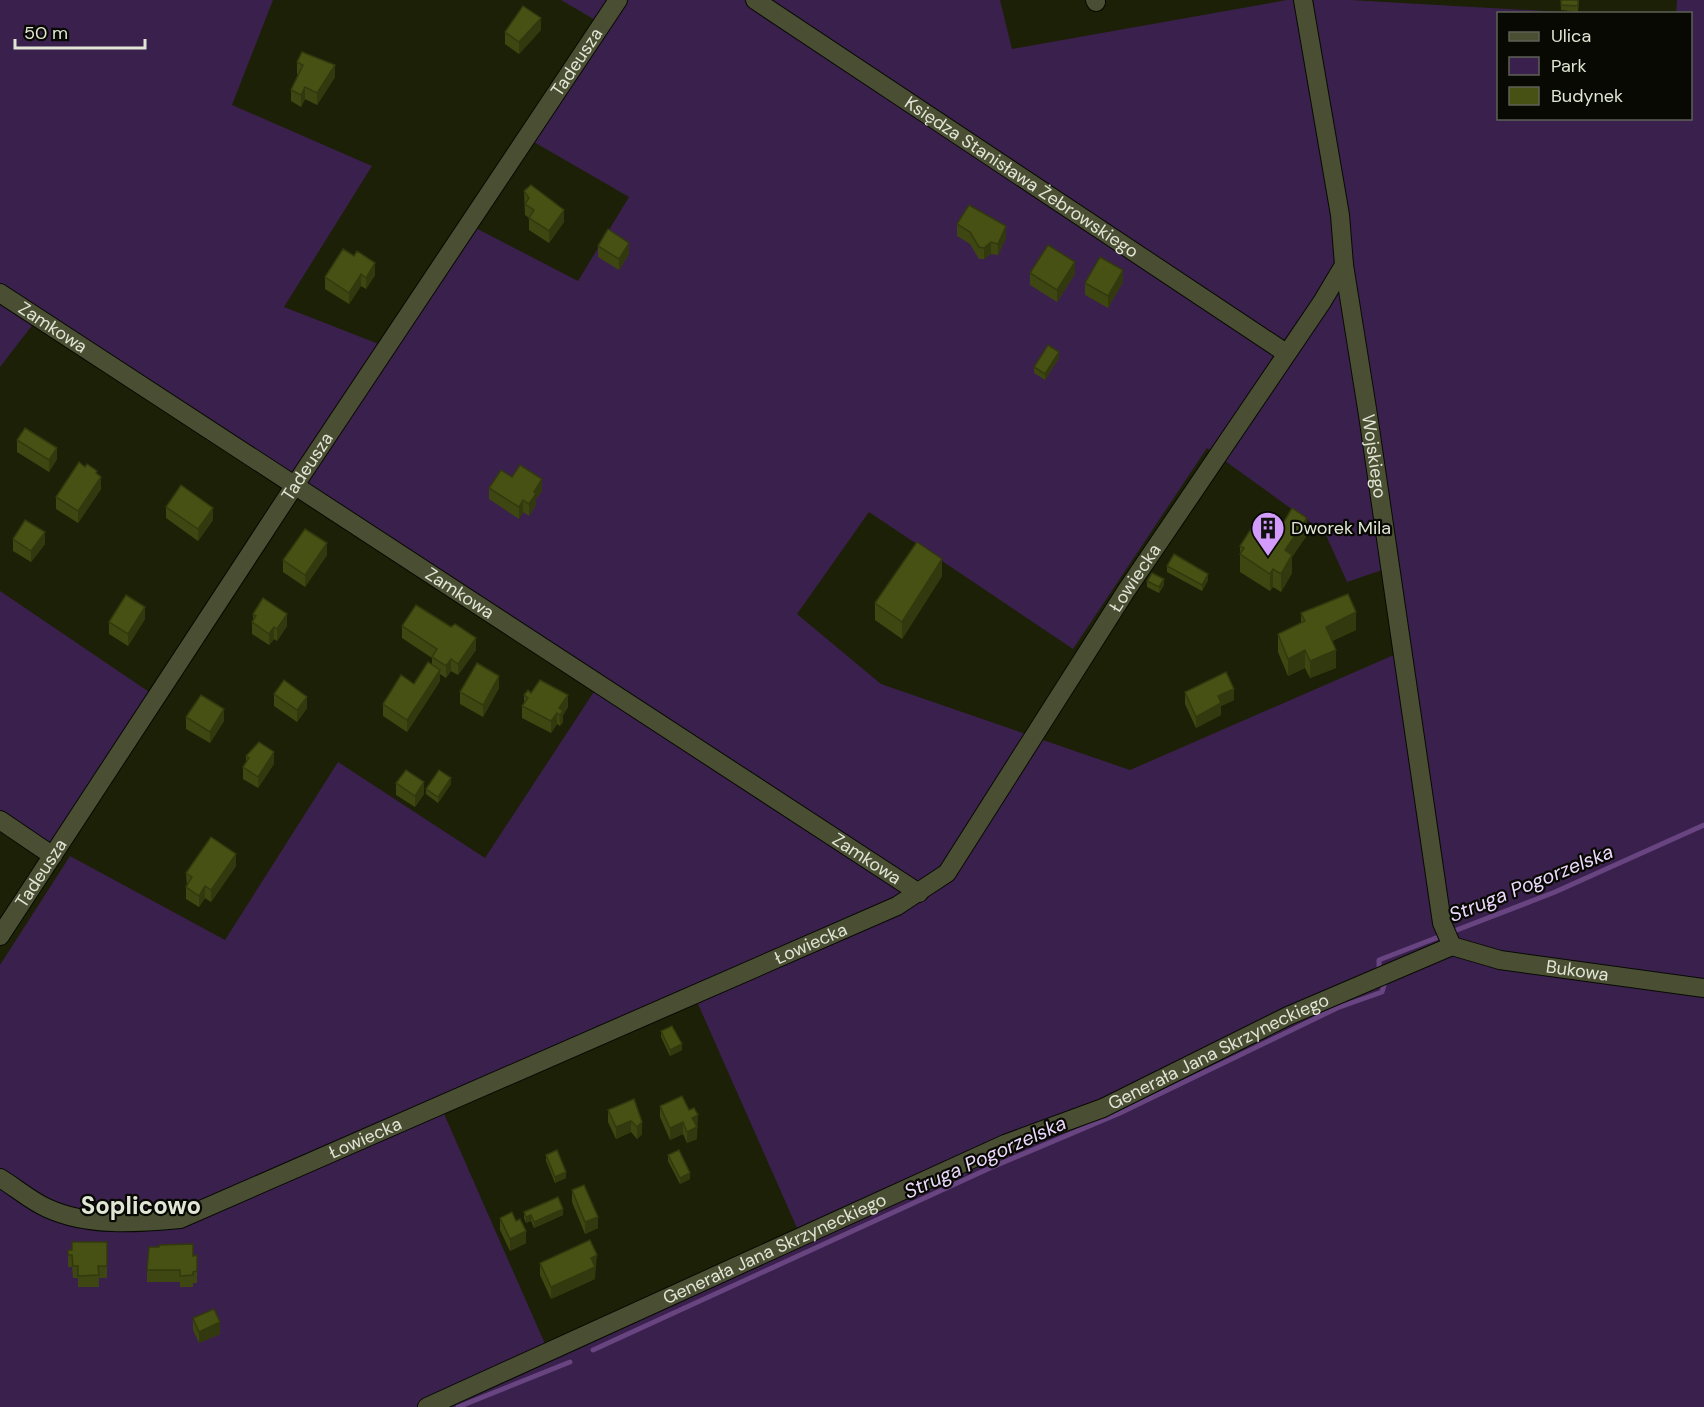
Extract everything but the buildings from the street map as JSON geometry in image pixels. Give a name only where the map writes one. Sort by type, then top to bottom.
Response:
[{"type":"street","name":"Tadeusza","points":[[0,936],[295,485],[618,0]]},
{"type":"street","name":"Księdza Stanisława Żebrowskiego","points":[[755,0],[1286,353]]},
{"type":"street","name":"Wojskiego","points":[[1303,0],[1340,216],[1344,265],[1447,935]]},
{"type":"street","name":"Łowiecka","points":[[0,1178],[47,1208],[81,1218],[140,1223],[180,1219],[897,906],[919,893],[947,873],[1126,591],[1344,265]]},
{"type":"street","name":"Zamkowa","points":[[0,294],[919,893]]},
{"type":"street","points":[[0,820],[53,856]]},
{"type":"street","name":"Bukowa","points":[[1447,935],[1500,960],[1704,988]]},
{"type":"street","name":"Generała Jana Skrzyneckiego","points":[[427,1407],[1005,1144],[1103,1108],[1447,935]]},
{"type":"green space","points":[[0,0],[273,0],[232,105],[372,166],[284,307],[389,348],[470,225],[578,281],[629,197],[527,138],[602,24],[561,0],[1000,0],[1012,49],[1287,0],[1350,0],[1562,12],[1497,12],[1497,120],[1692,120],[1692,12],[1676,12],[1677,0],[1704,0],[1704,1407],[0,1407],[0,965],[70,856],[225,940],[338,762],[485,858],[599,684],[37,319],[0,367]],"holes":[[[1207,448],[1325,533],[1347,582],[1391,567],[1403,651],[1130,770],[881,684],[797,614],[869,512],[1073,649]],[[694,995],[801,1237],[549,1353],[441,1107]]]},
{"type":"green space","points":[[0,591],[158,698],[53,856],[0,820]]},
{"type":"waterway","name":"Struga Pogorzelska","points":[[1379,971],[1379,960],[1555,892],[1704,825]]},
{"type":"waterway","name":"Struga Pogorzelska","points":[[593,1350],[990,1168],[1120,1113],[1337,1008],[1382,992],[1384,985]]},
{"type":"waterway","name":"Struga Pogorzelska","points":[[458,1407],[570,1362]]},
{"type":"place","name":"Dworek Mila","points":[[1268,557]]},
{"type":"district","name":"Soplicowo","points":[[141,1205]]}]
